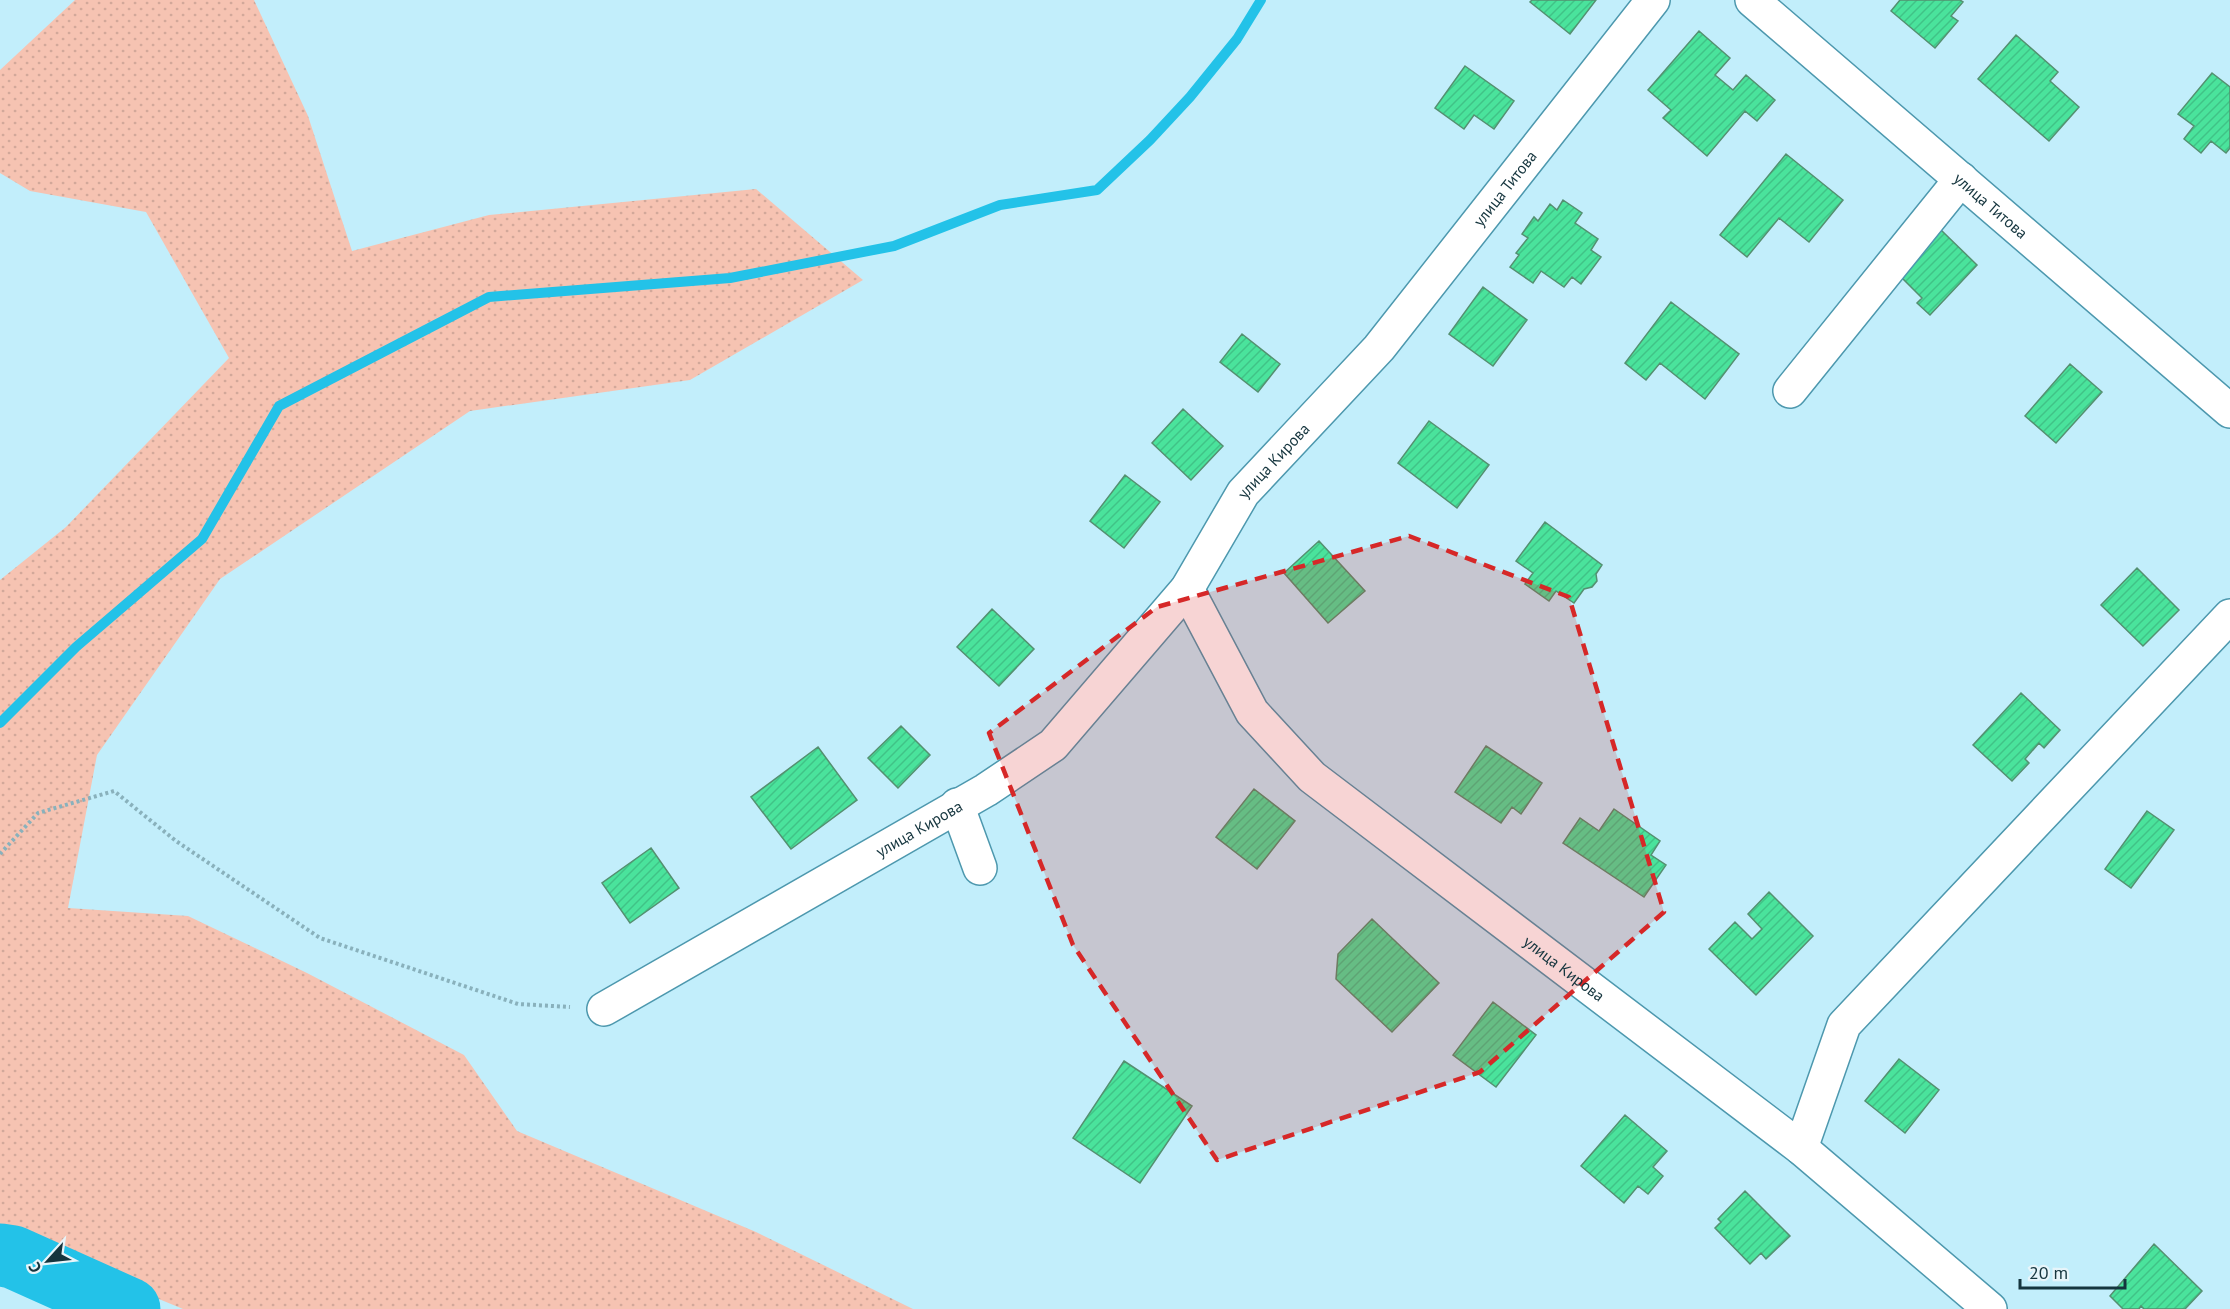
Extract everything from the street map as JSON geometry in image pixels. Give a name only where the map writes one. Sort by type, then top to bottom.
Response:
[{"type":"street","name":"улица Титова","points":[[1379,348],[1653,0]]},
{"type":"street","name":"улица Титова","points":[[1752,0],[2230,411]]},
{"type":"street","points":[[1790,391],[1961,180]]},
{"type":"street","name":"улица Кирова","points":[[604,1009],[986,790],[1053,745],[1187,589],[1243,493],[1379,348]]},
{"type":"street","name":"улица Кирова","points":[[1187,589],[1252,712],[1312,777],[1801,1148],[1990,1309]]},
{"type":"street","points":[[1801,1148],[1844,1025],[2230,616]]},
{"type":"street","points":[[957,805],[980,868]]},
{"type":"path","points":[[0,854],[38,813],[114,791],[176,842],[320,938],[518,1004],[604,1009]]},
{"type":"highlighted area","points":[[1409,536],[1569,597],[1664,912],[1480,1072],[1217,1160],[1073,945],[989,733],[1157,607]]},
{"type":"shaded area","points":[[75,0],[254,0],[308,116],[352,251],[489,215],[756,189],[863,280],[690,380],[470,411],[220,579],[97,755],[68,908],[188,916],[307,973],[464,1055],[517,1131],[756,1232],[913,1309],[183,1309],[19,1241],[0,1239],[0,580],[66,527],[229,358],[146,212],[30,191],[0,173],[0,70]]},
{"type":"building","points":[[1532,0],[1596,0],[1570,34],[1530,2]]},
{"type":"building","points":[[1900,0],[1960,0],[1963,2],[1951,16],[1958,21],[1935,48],[1891,11]]},
{"type":"building","points":[[1699,31],[1730,58],[1715,75],[1733,90],[1746,75],[1775,100],[1757,121],[1745,111],[1707,156],[1663,118],[1671,110],[1648,90]]},
{"type":"building","points":[[2016,35],[2058,72],[2050,81],[2079,107],[2049,141],[1978,79]]},
{"type":"building","points":[[1465,66],[1514,101],[1494,129],[1474,115],[1464,129],[1435,108]]},
{"type":"building","points":[[2212,73],[2230,87],[2230,148],[2226,153],[2211,141],[2201,153],[2184,139],[2194,126],[2178,114]]},
{"type":"building","points":[[1786,154],[1843,200],[1809,242],[1779,218],[1747,257],[1720,235]]},
{"type":"building","points":[[1563,200],[1582,213],[1575,223],[1598,239],[1591,250],[1601,257],[1581,284],[1572,277],[1564,287],[1541,271],[1533,283],[1510,267],[1519,255],[1516,253],[1528,238],[1522,234],[1534,217],[1538,221],[1550,204],[1557,210]]},
{"type":"building","points":[[1941,230],[1977,265],[1930,315],[1917,303],[1922,298],[1899,275]]},
{"type":"building","points":[[1483,287],[1527,320],[1493,366],[1449,334]]},
{"type":"building","points":[[1671,302],[1739,354],[1705,399],[1660,363],[1646,380],[1625,363]]},
{"type":"building","points":[[1242,334],[1280,364],[1258,392],[1220,362]]},
{"type":"building","points":[[2070,364],[2102,392],[2056,443],[2025,416]]},
{"type":"building","points":[[1183,409],[1223,446],[1191,480],[1152,443]]},
{"type":"building","points":[[1429,421],[1489,465],[1457,508],[1398,463]]},
{"type":"building","points":[[1125,475],[1160,502],[1124,548],[1090,521]]},
{"type":"building","points":[[1545,522],[1602,565],[1596,574],[1597,581],[1592,587],[1584,589],[1574,603],[1556,591],[1549,601],[1525,584],[1533,573],[1516,561]]},
{"type":"building","points":[[1319,541],[1365,591],[1328,623],[1284,573]]},
{"type":"building","points":[[2137,568],[2179,610],[2143,646],[2101,605]]},
{"type":"building","points":[[992,609],[1034,649],[999,686],[957,647]]},
{"type":"building","points":[[2021,693],[2060,730],[2044,748],[2039,743],[2025,759],[2029,763],[2012,781],[1973,745]]},
{"type":"building","points":[[901,726],[930,755],[898,788],[868,758]]},
{"type":"building","points":[[1486,746],[1542,783],[1521,814],[1512,807],[1501,823],[1455,792]]},
{"type":"building","points":[[818,747],[857,800],[791,849],[751,797]]},
{"type":"building","points":[[1254,789],[1295,821],[1257,869],[1216,837]]},
{"type":"building","points":[[1614,809],[1660,841],[1651,855],[1666,865],[1644,897],[1563,843],[1580,818],[1599,831]]},
{"type":"building","points":[[2147,811],[2174,830],[2131,888],[2105,869]]},
{"type":"building","points":[[651,848],[679,888],[630,923],[602,883]]},
{"type":"building","points":[[1769,892],[1813,936],[1756,995],[1709,949],[1735,922],[1752,939],[1762,929],[1748,914]]},
{"type":"building","points":[[1372,919],[1439,983],[1392,1032],[1336,979],[1338,954]]},
{"type":"building","points":[[1493,1002],[1536,1035],[1496,1087],[1453,1055]]},
{"type":"building","points":[[1899,1059],[1939,1090],[1905,1133],[1865,1101]]},
{"type":"building","points":[[1124,1061],[1192,1106],[1140,1183],[1073,1138]]},
{"type":"building","points":[[1625,1115],[1667,1151],[1653,1167],[1663,1176],[1648,1194],[1638,1186],[1624,1203],[1581,1166]]},
{"type":"building","points":[[1745,1191],[1790,1236],[1766,1259],[1761,1253],[1750,1264],[1715,1228],[1721,1222],[1718,1219]]},
{"type":"building","points":[[2154,1244],[2202,1291],[2185,1309],[2144,1309],[2141,1306],[2139,1309],[2123,1309],[2110,1296]]},
{"type":"waterway","points":[[0,723],[76,647],[202,539],[279,406],[489,297],[730,278],[894,246],[1000,205],[1097,190],[1150,140],[1190,97],[1237,39],[1261,0]]},
{"type":"waterway","points":[[0,1255],[13,1257],[129,1309]]}]
